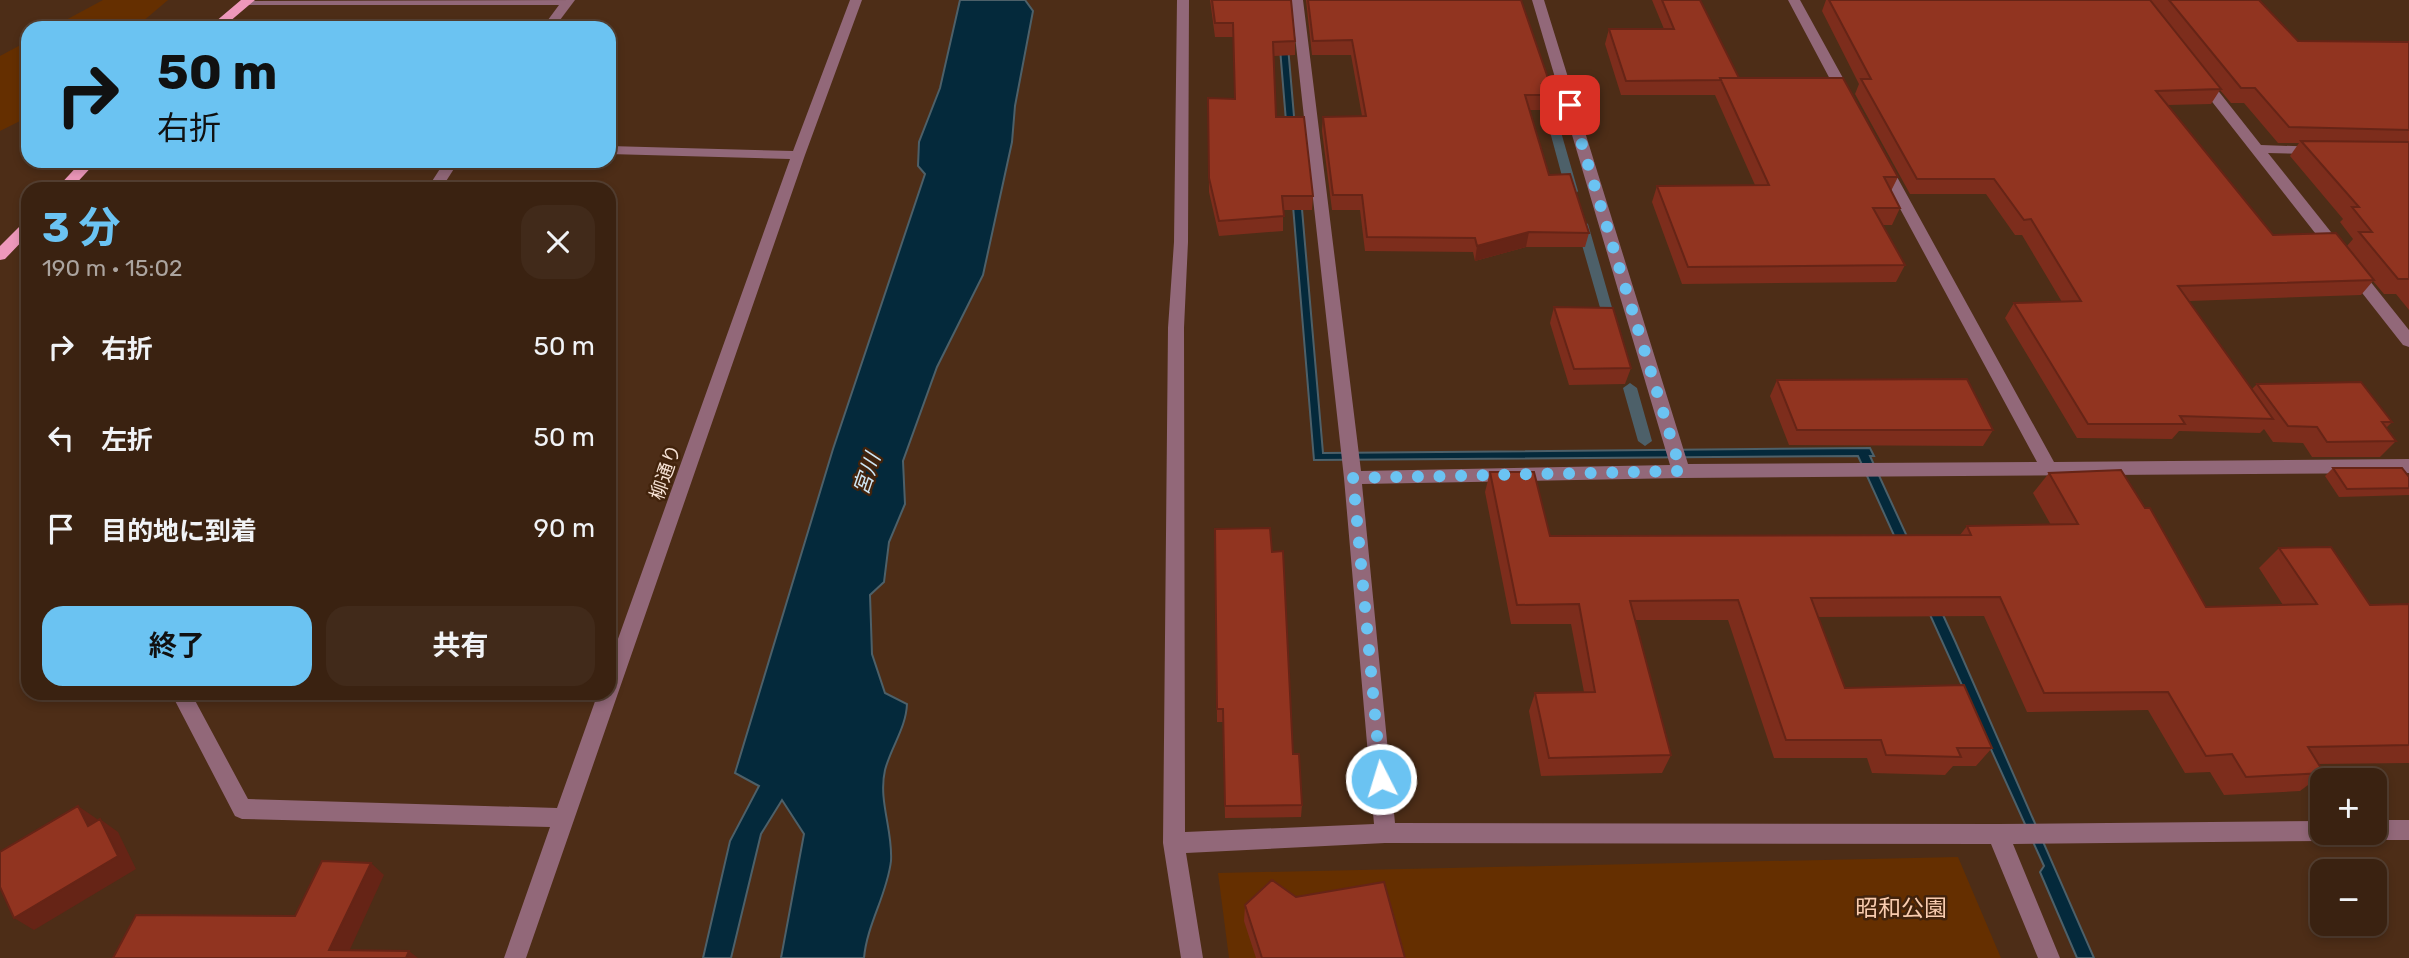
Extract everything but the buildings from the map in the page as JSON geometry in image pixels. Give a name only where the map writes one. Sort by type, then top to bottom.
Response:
[{"type":"main road","points":[[223,21],[249,0]]},
{"type":"main road","points":[[70,182],[83,168]]},
{"type":"main road","points":[[0,255],[21,233]]},
{"type":"street","points":[[249,0],[568,1]]},
{"type":"street","name":"柳通り","points":[[616,673],[798,155],[856,0]]},
{"type":"street","points":[[1183,0],[1181,242],[1176,328],[1174,843],[1192,958]]},
{"type":"street","points":[[1297,0],[1353,478],[1385,833]]},
{"type":"street","points":[[1538,0],[1681,471]]},
{"type":"street","points":[[1794,0],[1854,111]]},
{"type":"street","points":[[553,21],[568,1]]},
{"type":"street","points":[[2190,64],[2409,341]]},
{"type":"street","points":[[1874,148],[2048,467]]},
{"type":"street","points":[[2257,149],[2326,150]]},
{"type":"street","points":[[616,150],[798,155]]},
{"type":"street","points":[[1353,478],[1681,471],[2409,466]]},
{"type":"street","points":[[184,700],[242,810],[565,818]]},
{"type":"street","name":"柳通り","points":[[515,958],[606,700]]},
{"type":"street","points":[[2387,830],[2409,830]]},
{"type":"street","points":[[1174,843],[1385,833],[1998,834],[2310,831]]},
{"type":"street","points":[[1998,834],[2049,958]]},
{"type":"green space","points":[[103,0],[168,0],[143,21],[64,21]]},
{"type":"green space","points":[[21,45],[21,120],[0,131],[0,56]]},
{"type":"green space","name":"昭和公園","points":[[1958,857],[2001,958],[1229,958],[1218,873]]},
{"type":"water","name":"宮川","points":[[960,0],[1025,0],[1033,11],[1015,106],[1012,142],[983,275],[937,367],[903,461],[905,504],[889,542],[884,582],[870,595],[872,654],[885,693],[907,704],[904,721],[883,782],[891,849],[886,886],[869,933],[864,958],[781,958],[804,834],[782,800],[761,834],[731,958],[703,958],[730,841],[759,786],[735,773],[833,449],[925,174],[918,166],[919,142],[940,88]]},
{"type":"water","points":[[1276,0],[1284,0],[1323,453],[1870,448],[1874,456],[1870,456],[1955,641],[2094,958],[2077,958],[2040,872],[2044,866],[1858,456],[1314,460]]},
{"type":"waterway","points":[[1541,80],[1572,191]]},
{"type":"waterway","points":[[1582,224],[1607,311]]},
{"type":"waterway","points":[[1630,388],[1645,441]]},
{"type":"route","points":[[1381,779],[1353,478],[1681,471],[1570,105]]}]
